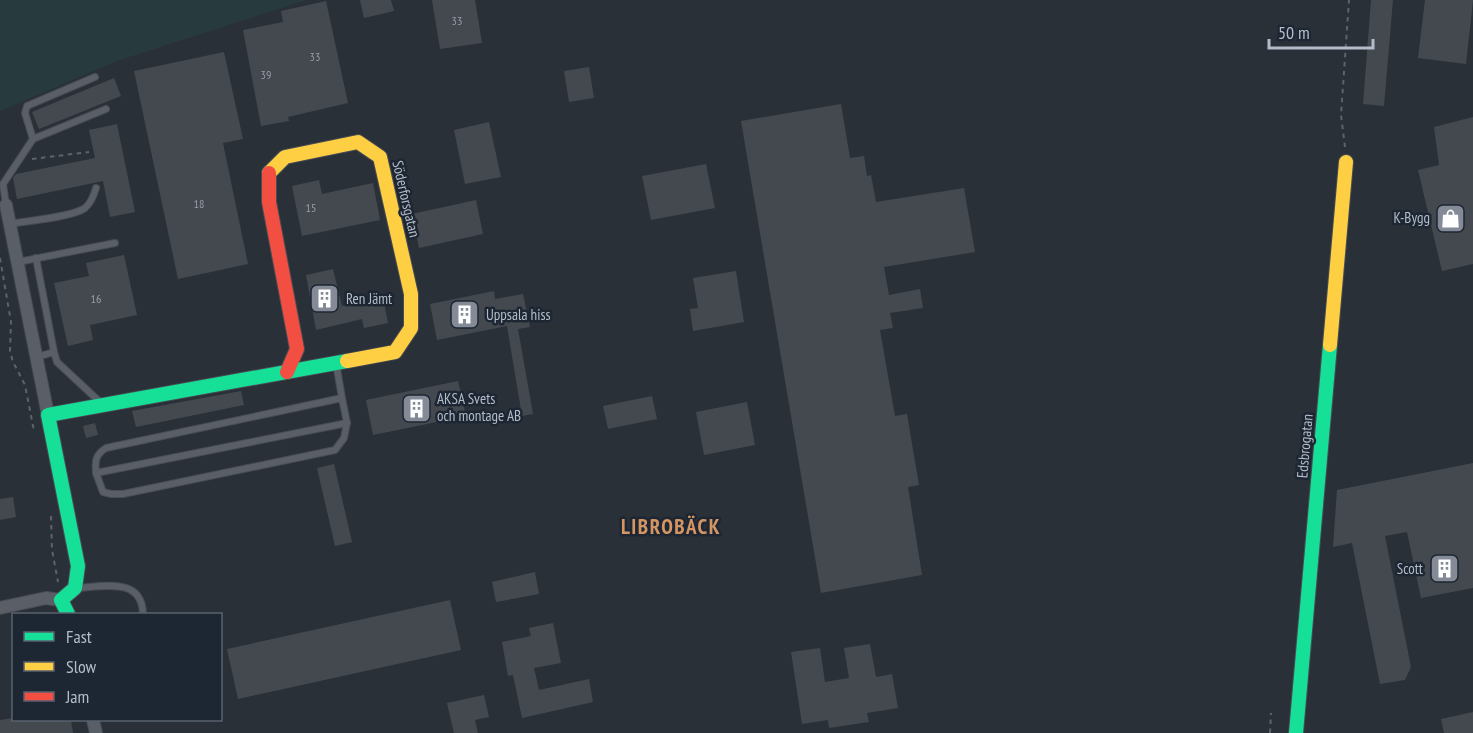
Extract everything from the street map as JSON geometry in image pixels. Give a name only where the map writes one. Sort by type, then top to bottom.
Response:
[{"type":"street","name":"Söderforsgatan","points":[[48,415],[104,406],[395,352],[411,328],[411,294],[380,157],[358,142],[285,157],[269,171],[269,202],[297,349],[287,372]]},
{"type":"street","name":"Edsbrogatan","points":[[1296,733],[1346,162]]},
{"type":"street","points":[[0,608],[46,598],[61,600],[75,588],[78,566],[6,205]]},
{"type":"street","points":[[61,600],[67,613]]},
{"type":"lane","points":[[33,139],[25,113],[27,106],[95,77]]},
{"type":"lane","points":[[6,205],[2,193],[3,184],[33,139],[106,109]]},
{"type":"lane","points":[[10,224],[60,216],[84,209],[92,199],[96,188]]},
{"type":"lane","points":[[18,262],[115,243]]},
{"type":"lane","points":[[36,258],[57,363],[104,406]]},
{"type":"lane","points":[[37,357],[54,352]]},
{"type":"lane","points":[[336,363],[347,423],[344,438],[335,450],[123,494],[111,495],[103,492],[96,473],[95,462],[98,453],[106,448],[342,398]]},
{"type":"lane","points":[[96,473],[347,423]]},
{"type":"lane","points":[[75,588],[127,587],[137,594],[143,603],[143,613]]},
{"type":"path","points":[[1346,162],[1341,115],[1349,0]]},
{"type":"path","points":[[15,164],[28,159],[89,152]]},
{"type":"path","points":[[0,258],[11,322],[10,351],[25,385],[34,430]]},
{"type":"path","points":[[51,510],[52,550],[61,600]]},
{"type":"path","points":[[1270,733],[1271,713]]},
{"type":"green space","points":[[0,0],[306,0],[117,61],[0,111]]},
{"type":"building","points":[[360,0],[391,0],[394,11],[364,18]]},
{"type":"building","points":[[432,0],[475,0],[482,43],[440,49]]},
{"type":"building","points":[[1371,0],[1393,0],[1384,106],[1363,104]]},
{"type":"building","points":[[1425,0],[1473,0],[1466,64],[1418,58]]},
{"type":"building","points":[[326,1],[348,103],[288,117],[289,121],[261,126],[243,30],[283,22],[281,11]]},
{"type":"building","points":[[224,52],[243,139],[223,143],[248,264],[178,279],[134,71]]},
{"type":"building","points":[[589,67],[594,98],[569,102],[564,71]]},
{"type":"building","points":[[114,78],[121,96],[39,129],[32,112]]},
{"type":"building","points":[[841,104],[850,158],[864,156],[867,176],[871,175],[876,202],[964,188],[975,252],[884,267],[889,295],[920,289],[923,308],[890,313],[893,328],[880,330],[895,416],[907,414],[919,485],[908,487],[922,575],[821,593],[741,121]]},
{"type":"building","name":"K-Bygg","points":[[1473,117],[1473,264],[1442,271],[1418,170],[1439,165],[1434,127]]},
{"type":"building","points":[[489,122],[501,177],[465,184],[454,130]]},
{"type":"building","points":[[117,124],[135,212],[110,217],[103,181],[17,199],[13,178],[16,174],[95,158],[89,130]]},
{"type":"building","points":[[706,164],[715,208],[651,220],[642,176]]},
{"type":"building","points":[[319,180],[322,194],[373,183],[380,220],[302,236],[292,186]]},
{"type":"building","points":[[476,200],[483,234],[419,248],[412,214]]},
{"type":"building","points":[[124,255],[137,315],[90,325],[93,340],[68,346],[54,283],[89,276],[86,263]]},
{"type":"building","name":"Ren Jämt","points":[[333,269],[342,306],[383,297],[388,323],[364,328],[362,319],[316,330],[306,275]]},
{"type":"building","points":[[736,271],[744,322],[693,331],[690,309],[698,308],[693,278]]},
{"type":"building","points":[[494,291],[495,299],[523,294],[530,327],[518,329],[533,414],[522,416],[507,326],[437,340],[430,304]]},
{"type":"building","name":"AKSA Svets och montage AB","points":[[458,381],[466,416],[373,435],[366,400]]},
{"type":"building","points":[[241,391],[244,405],[136,427],[132,411]]},
{"type":"building","points":[[652,396],[657,419],[608,429],[603,406]]},
{"type":"building","points":[[747,402],[755,445],[704,455],[696,412]]},
{"type":"building","points":[[95,423],[98,435],[86,438],[83,426]]},
{"type":"building","points":[[1473,463],[1473,588],[1421,598],[1407,532],[1385,536],[1411,667],[1405,680],[1380,684],[1352,543],[1333,547],[1337,490]]},
{"type":"building","points":[[334,464],[352,542],[335,546],[317,468]]},
{"type":"building","points":[[13,497],[16,517],[0,520],[0,499]]},
{"type":"building","points":[[535,572],[539,594],[496,602],[492,582]]},
{"type":"building","points":[[450,600],[461,650],[238,699],[227,649]]},
{"type":"building","points":[[553,623],[561,663],[534,668],[539,690],[589,679],[593,702],[522,718],[513,675],[508,676],[502,642],[531,636],[529,628]]},
{"type":"building","points":[[870,644],[876,677],[892,674],[898,708],[867,713],[869,722],[829,728],[828,720],[802,724],[791,652],[820,648],[825,682],[849,678],[844,648]]},
{"type":"building","points":[[484,695],[489,717],[475,720],[478,733],[454,733],[447,703]]},
{"type":"building","points":[[1473,712],[1473,733],[1444,733],[1441,719]]},
{"type":"building","points":[[12,718],[12,721],[71,721],[73,733],[0,733],[0,720]]},
{"type":"traffic: fast","points":[[1296,733],[1330,345]]},
{"type":"traffic: fast","points":[[68,613],[61,600],[75,588],[78,566],[48,415],[347,361]]},
{"type":"traffic: slow","points":[[269,173],[285,157],[358,142],[380,157],[411,294],[411,328],[395,352],[347,361]]},
{"type":"traffic: slow","points":[[1330,345],[1346,162]]},
{"type":"traffic: jam","points":[[269,173],[269,202],[297,349],[287,372]]},
{"type":"place","name":"K-Bygg","points":[[1451,218]]},
{"type":"place","name":"Ren Jämt","points":[[325,299]]},
{"type":"place","name":"Uppsala hiss","points":[[465,315]]},
{"type":"place","name":"AKSA Svets och montage AB","points":[[416,408]]},
{"type":"place","name":"Scott","points":[[1444,569]]},
{"type":"district","name":"LIBROBÄCK","points":[[671,527]]}]
